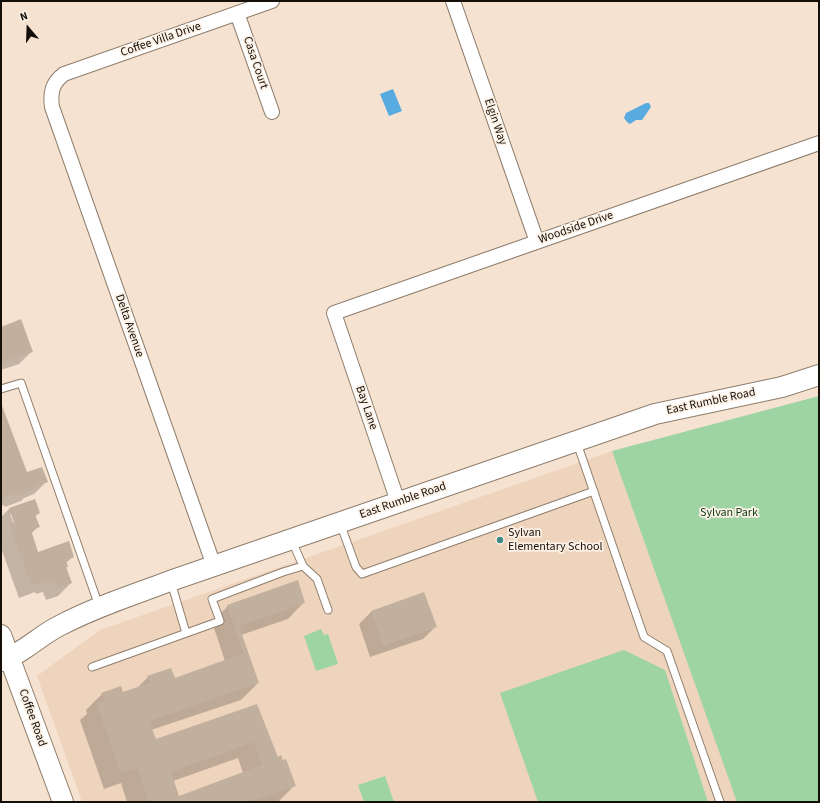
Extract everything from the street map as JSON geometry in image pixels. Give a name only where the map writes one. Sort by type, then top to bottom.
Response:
[{"type":"street","name":"Coffee Villa Drive","points":[[53,86],[64,74],[272,1]]},
{"type":"street","name":"Elgin Way","points":[[452,1],[537,242]]},
{"type":"street","name":"Casa Court","points":[[237,13],[272,112]]},
{"type":"street","name":"Delta Avenue","points":[[53,86],[50,96],[52,107],[214,566]]},
{"type":"street","name":"Woodside Drive","points":[[334,314],[819,143]]},
{"type":"street","name":"Bay Lane","points":[[334,314],[398,502]]},
{"type":"street","name":"East Rumble Road","points":[[5,660],[40,636],[58,626],[99,607],[170,581],[655,414],[782,387],[819,375]]},
{"type":"street","name":"Coffee Road","points":[[1,635],[5,660],[63,802]]},
{"type":"lane","points":[[1,389],[21,383],[99,607]]},
{"type":"lane","points":[[576,441],[644,637],[667,651],[720,802]]},
{"type":"lane","points":[[340,522],[356,567],[362,574],[594,491]]},
{"type":"lane","points":[[291,539],[303,566],[317,579],[328,610]]},
{"type":"lane","points":[[92,667],[220,621],[212,599],[303,566]]},
{"type":"lane","points":[[170,581],[186,633]]},
{"type":"shaded area","name":"Sylvan Elementary School","points":[[612,451],[738,802],[82,802],[37,676],[100,630]]},
{"type":"green space","name":"Sylvan Park","points":[[819,396],[819,802],[737,802],[612,451]]},
{"type":"green space","points":[[321,629],[324,635],[328,634],[338,664],[316,671],[304,636]]},
{"type":"green space","points":[[624,650],[665,670],[708,802],[538,802],[500,693]]},
{"type":"green space","points":[[385,776],[394,802],[364,802],[358,785]]},
{"type":"water","points":[[393,89],[402,111],[389,116],[380,94]]},
{"type":"water","points":[[649,103],[651,107],[642,120],[636,120],[630,124],[627,122],[624,118],[626,113]]},
{"type":"building","points":[[21,319],[33,352],[1,363],[1,327]]},
{"type":"building","points":[[1,403],[27,472],[42,467],[48,482],[34,487],[34,489],[17,495],[16,493],[1,499]]},
{"type":"building","points":[[35,499],[40,513],[35,515],[40,527],[31,530],[38,552],[69,541],[74,557],[66,560],[68,567],[66,567],[72,583],[58,588],[56,580],[48,583],[47,580],[31,586],[9,524],[14,523],[9,508]]},
{"type":"building","points":[[298,580],[305,603],[239,626],[259,683],[149,721],[156,739],[257,704],[278,757],[281,755],[283,760],[286,759],[296,786],[248,802],[149,802],[137,768],[121,773],[96,703],[104,700],[101,693],[121,686],[123,692],[150,683],[147,676],[171,668],[175,678],[244,653],[227,605]],"holes":[[[254,742],[262,765],[179,796],[171,772]]]},
{"type":"building","points":[[424,592],[437,627],[383,646],[371,611]]},
{"type":"place","name":"Sylvan Elementary School","points":[[500,540]]}]
